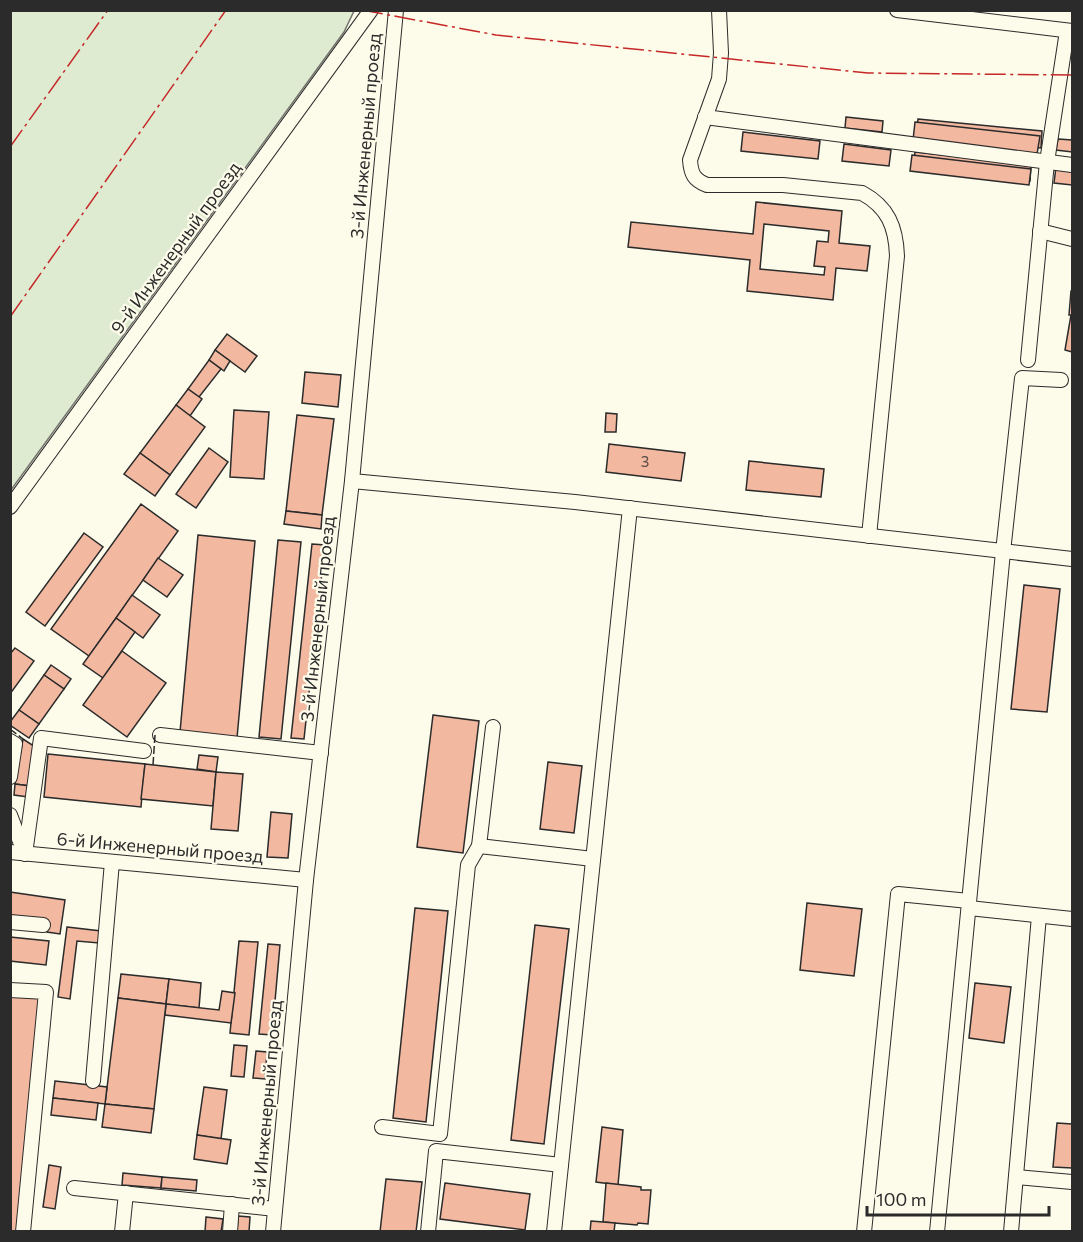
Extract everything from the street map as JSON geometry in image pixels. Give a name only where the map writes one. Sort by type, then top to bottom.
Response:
[{"type":"street","name":"9-й Инженерный проезд","points":[[10,507],[371,10]]},
{"type":"street","name":"3-й Инженерный проезд","points":[[273,1232],[306,880],[352,481],[396,10]]},
{"type":"street","points":[[719,10],[721,53],[719,79],[690,160],[691,172],[697,181],[707,185],[783,185],[862,193],[874,199],[893,223],[897,241],[897,256],[869,537]]},
{"type":"street","points":[[897,10],[1070,31],[1047,162],[1028,360]]},
{"type":"street","points":[[705,117],[1072,165]]},
{"type":"street","points":[[1040,231],[1072,239]]},
{"type":"street","points":[[937,1232],[1022,378],[1061,380]]},
{"type":"street","points":[[352,481],[630,508],[1072,559]]},
{"type":"street","points":[[554,1232],[630,508]]},
{"type":"street","points":[[382,1127],[440,1134],[468,865],[479,846],[493,727]]},
{"type":"street","points":[[160,735],[321,753]]},
{"type":"street","points":[[18,853],[41,738],[144,751]]},
{"type":"street","points":[[10,741],[15,744],[10,777]]},
{"type":"street","points":[[10,815],[18,853]]},
{"type":"street","points":[[479,846],[593,859]]},
{"type":"street","name":"6-й Инженерный проезд","points":[[18,853],[306,880]]},
{"type":"street","points":[[93,1081],[112,862]]},
{"type":"street","points":[[864,1232],[898,894],[1072,919]]},
{"type":"street","points":[[1011,1232],[1039,916]]},
{"type":"street","points":[[10,922],[43,925]]},
{"type":"street","points":[[10,990],[46,992],[23,1232]]},
{"type":"street","points":[[428,1232],[436,1151],[561,1165]]},
{"type":"street","points":[[1016,1177],[1072,1182]]},
{"type":"street","points":[[74,1188],[275,1209]]},
{"type":"street","points":[[122,1232],[126,1194]]},
{"type":"street","points":[[230,1232],[232,1204]]},
{"type":"green space","points":[[11,10],[354,11],[344,32],[11,490]]},
{"type":"building","points":[[846,117],[883,121],[882,132],[845,128]]},
{"type":"building","points":[[918,119],[1042,131],[1041,148],[916,136]]},
{"type":"building","points":[[915,122],[1040,136],[1037,154],[913,140]]},
{"type":"building","points":[[743,132],[820,141],[818,159],[741,151]]},
{"type":"building","points":[[1058,139],[1072,140],[1072,152],[1056,150]]},
{"type":"building","points":[[844,144],[891,150],[889,166],[842,161]]},
{"type":"building","points":[[915,152],[1031,164],[1030,181],[913,168]]},
{"type":"building","points":[[912,155],[1031,169],[1029,185],[910,171]]},
{"type":"building","points":[[1056,167],[1072,169],[1072,185],[1054,183]]},
{"type":"building","points":[[756,202],[842,211],[839,243],[870,246],[867,271],[836,268],[833,300],[747,291],[750,260],[628,247],[631,222],[753,234]],"holes":[[[764,224],[829,231],[828,242],[817,241],[814,266],[825,267],[824,275],[760,269]]]},
{"type":"building","points":[[1071,291],[1072,352],[1065,350],[1071,315],[1069,315]]},
{"type":"building","points":[[227,334],[257,356],[245,372],[215,350]]},
{"type":"building","points":[[215,350],[230,361],[224,371],[209,360]]},
{"type":"building","points":[[209,360],[221,369],[199,397],[188,389]]},
{"type":"building","points":[[305,372],[341,375],[338,407],[302,403]]},
{"type":"building","points":[[188,389],[202,399],[190,416],[176,405]]},
{"type":"building","points":[[176,405],[205,427],[170,475],[140,453]]},
{"type":"building","points":[[234,410],[269,412],[264,479],[230,477]]},
{"type":"building","points":[[606,413],[617,414],[616,432],[605,432]]},
{"type":"building","points":[[297,415],[334,419],[322,515],[286,511]]},
{"type":"building","points":[[609,444],[685,453],[681,481],[606,472]]},
{"type":"building","points":[[209,448],[228,462],[196,508],[176,494]]},
{"type":"building","points":[[140,453],[170,475],[155,496],[124,474]]},
{"type":"building","points":[[749,461],[824,469],[821,497],[746,490]]},
{"type":"building","points":[[141,504],[178,531],[89,656],[51,629]]},
{"type":"building","points":[[286,511],[322,515],[321,529],[284,524]]},
{"type":"building","points":[[84,533],[103,547],[45,626],[26,612]]},
{"type":"building","points":[[198,535],[255,541],[237,738],[180,732]]},
{"type":"building","points":[[278,540],[301,542],[281,739],[259,737]]},
{"type":"building","points":[[312,544],[325,545],[304,739],[291,738]]},
{"type":"building","points":[[158,558],[183,575],[167,597],[143,580]]},
{"type":"building","points":[[1024,585],[1060,589],[1047,712],[1011,709]]},
{"type":"building","points":[[132,595],[160,615],[143,638],[116,618]]},
{"type":"building","points":[[116,618],[135,632],[103,678],[83,664]]},
{"type":"building","points":[[15,648],[34,661],[10,694],[10,654]]},
{"type":"building","points":[[122,651],[166,683],[127,737],[83,705]]},
{"type":"building","points":[[51,665],[71,679],[64,689],[44,675]]},
{"type":"building","points":[[44,675],[64,689],[39,724],[19,710]]},
{"type":"building","points":[[19,710],[39,724],[29,738],[10,725]]},
{"type":"building","points":[[433,715],[479,721],[463,853],[417,847]]},
{"type":"building","points":[[23,739],[37,748],[30,786],[15,784]]},
{"type":"building","points":[[48,754],[145,764],[141,807],[44,797]]},
{"type":"building","points":[[199,755],[218,757],[216,772],[197,769]]},
{"type":"building","points":[[548,762],[582,766],[574,833],[540,829]]},
{"type":"building","points":[[145,764],[216,772],[213,806],[141,799]]},
{"type":"building","points":[[216,772],[243,774],[238,831],[211,829]]},
{"type":"building","points":[[15,784],[30,786],[28,797],[14,795]]},
{"type":"building","points":[[271,812],[292,814],[288,858],[267,857]]},
{"type":"building","points":[[10,892],[65,900],[60,934],[47,932],[48,920],[10,915]]},
{"type":"building","points":[[807,903],[862,909],[854,976],[800,970]]},
{"type":"building","points":[[415,908],[448,911],[426,1122],[393,1118]]},
{"type":"building","points":[[535,925],[569,929],[544,1144],[511,1140]]},
{"type":"building","points":[[67,927],[101,931],[99,943],[77,941],[70,999],[58,997]]},
{"type":"building","points":[[10,937],[49,941],[46,965],[10,961]]},
{"type":"building","points":[[239,941],[258,942],[249,1035],[230,1033]]},
{"type":"building","points":[[268,944],[280,945],[272,1035],[259,1034]]},
{"type":"building","points":[[121,974],[169,979],[166,1004],[118,998]]},
{"type":"building","points":[[169,979],[201,983],[199,1008],[166,1004]]},
{"type":"building","points":[[975,983],[1011,987],[1004,1043],[969,1038]]},
{"type":"building","points":[[222,991],[235,993],[231,1023],[165,1015],[166,1004],[219,1010]]},
{"type":"building","points":[[10,995],[41,998],[17,1232],[10,1232]]},
{"type":"building","points":[[118,998],[166,1004],[154,1109],[105,1104]]},
{"type":"building","points":[[234,1045],[247,1046],[244,1077],[231,1076]]},
{"type":"building","points":[[256,1051],[267,1052],[265,1079],[253,1078]]},
{"type":"building","points":[[55,1081],[107,1087],[105,1104],[53,1098]]},
{"type":"building","points":[[204,1087],[227,1090],[221,1139],[197,1135]]},
{"type":"building","points":[[53,1098],[98,1103],[96,1120],[51,1115]]},
{"type":"building","points":[[105,1104],[154,1109],[151,1133],[102,1127]]},
{"type":"building","points":[[1057,1123],[1072,1124],[1072,1168],[1053,1167]]},
{"type":"building","points":[[602,1127],[623,1130],[618,1185],[596,1182]]},
{"type":"building","points":[[197,1135],[231,1140],[227,1164],[194,1159]]},
{"type":"building","points":[[49,1165],[61,1167],[55,1209],[43,1207]]},
{"type":"building","points":[[123,1173],[162,1177],[161,1188],[122,1185]]},
{"type":"building","points":[[162,1177],[197,1180],[196,1191],[161,1188]]},
{"type":"building","points":[[386,1179],[422,1182],[416,1232],[380,1232]]},
{"type":"building","points":[[445,1183],[530,1194],[525,1230],[440,1219]]},
{"type":"building","points":[[606,1183],[651,1190],[648,1224],[603,1222]]},
{"type":"building","points":[[238,1216],[250,1217],[249,1232],[237,1232]]},
{"type":"building","points":[[206,1217],[223,1219],[221,1232],[205,1232]]},
{"type":"building","points":[[591,1221],[615,1223],[614,1232],[590,1232]]},
{"type":"fence","points":[[10,729],[23,739]]},
{"type":"fence","points":[[153,765],[155,735]]},
{"type":"power","points":[[10,147],[108,10]]},
{"type":"power","points":[[10,317],[226,10]]},
{"type":"power","points":[[362,10],[496,35],[868,73],[1072,75]]}]
